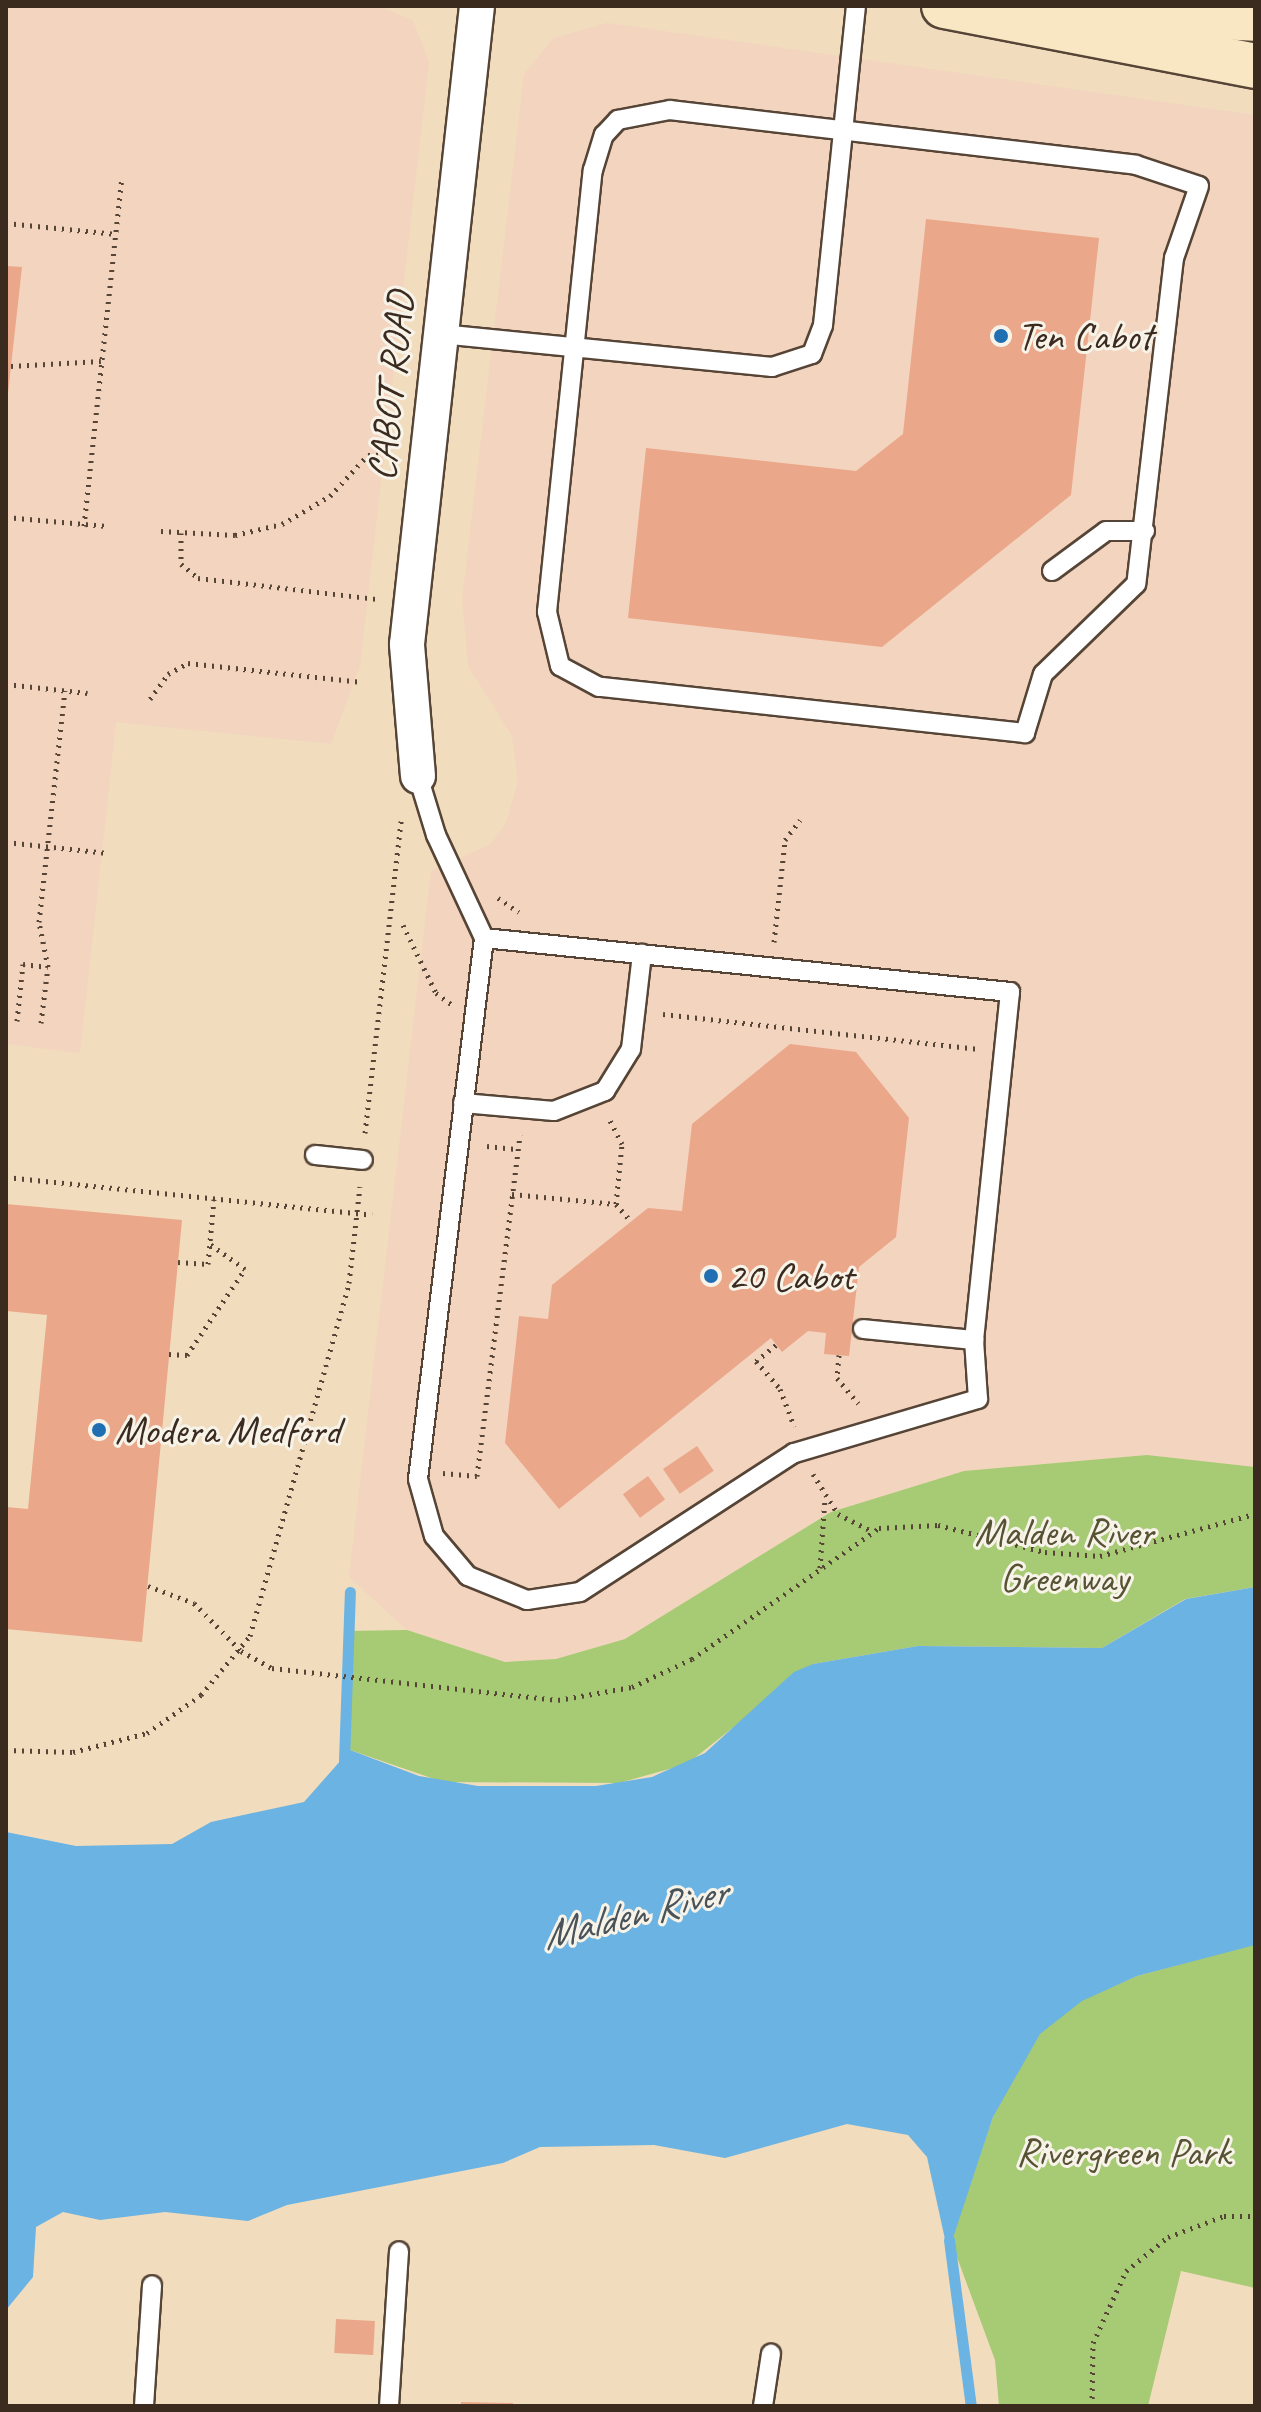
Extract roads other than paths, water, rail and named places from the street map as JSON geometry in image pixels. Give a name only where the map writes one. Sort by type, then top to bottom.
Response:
[{"type":"main road","points":[[944,6],[1255,66]]},
{"type":"main road","points":[[980,6],[1255,19]]},
{"type":"street","name":"CABOT ROAD","points":[[418,776],[407,644],[477,6]]},
{"type":"lane","points":[[441,334],[784,368],[812,354],[823,325],[856,6]]},
{"type":"lane","points":[[658,109],[844,130],[1136,165],[1199,186],[1174,258],[1145,531],[1130,594],[1043,674],[1025,733],[586,683],[560,666],[547,624],[593,170],[604,135],[618,120],[658,109]]},
{"type":"lane","points":[[1052,571],[1106,531],[1145,531]]},
{"type":"lane","points":[[418,776],[436,835],[484,938],[419,1470],[428,1525],[468,1576],[502,1595],[554,1599],[618,1573],[794,1453],[978,1399],[974,1340],[1010,992],[484,938]]},
{"type":"lane","points":[[463,1103],[554,1111],[605,1091],[631,1049],[642,954]]},
{"type":"lane","points":[[315,1155],[363,1160]]},
{"type":"lane","points":[[863,1329],[974,1340]]},
{"type":"lane","points":[[389,2406],[399,2251]]},
{"type":"lane","points":[[144,2406],[152,2285]]},
{"type":"lane","points":[[763,2406],[771,2354]]},
{"type":"water","name":"Malden River","points":[[1255,1587],[1255,1945],[1137,1976],[1082,2001],[1040,2034],[993,2117],[948,2253],[927,2157],[908,2135],[847,2124],[725,2158],[654,2145],[540,2147],[503,2163],[287,2205],[248,2221],[165,2212],[100,2220],[63,2212],[36,2227],[33,2277],[6,2310],[6,1832],[76,1846],[172,1844],[211,1822],[304,1802],[350,1750],[419,1776],[478,1786],[596,1786],[652,1777],[705,1753],[794,1672],[813,1664],[918,1646],[1102,1648],[1186,1599]]},
{"type":"waterway","points":[[344,1761],[350,1592]]},
{"type":"waterway","points":[[949,2240],[971,2406]]},
{"type":"place","name":"Ten Cabot","points":[[1001,336]]},
{"type":"place","name":"20 Cabot","points":[[711,1276]]},
{"type":"place","name":"Modera Medford","points":[[99,1430]]},
{"type":"park label","name":"Malden River Greenway","points":[[1064,1555]]},
{"type":"park label","name":"Rivergreen Park","points":[[1123,2152]]}]
